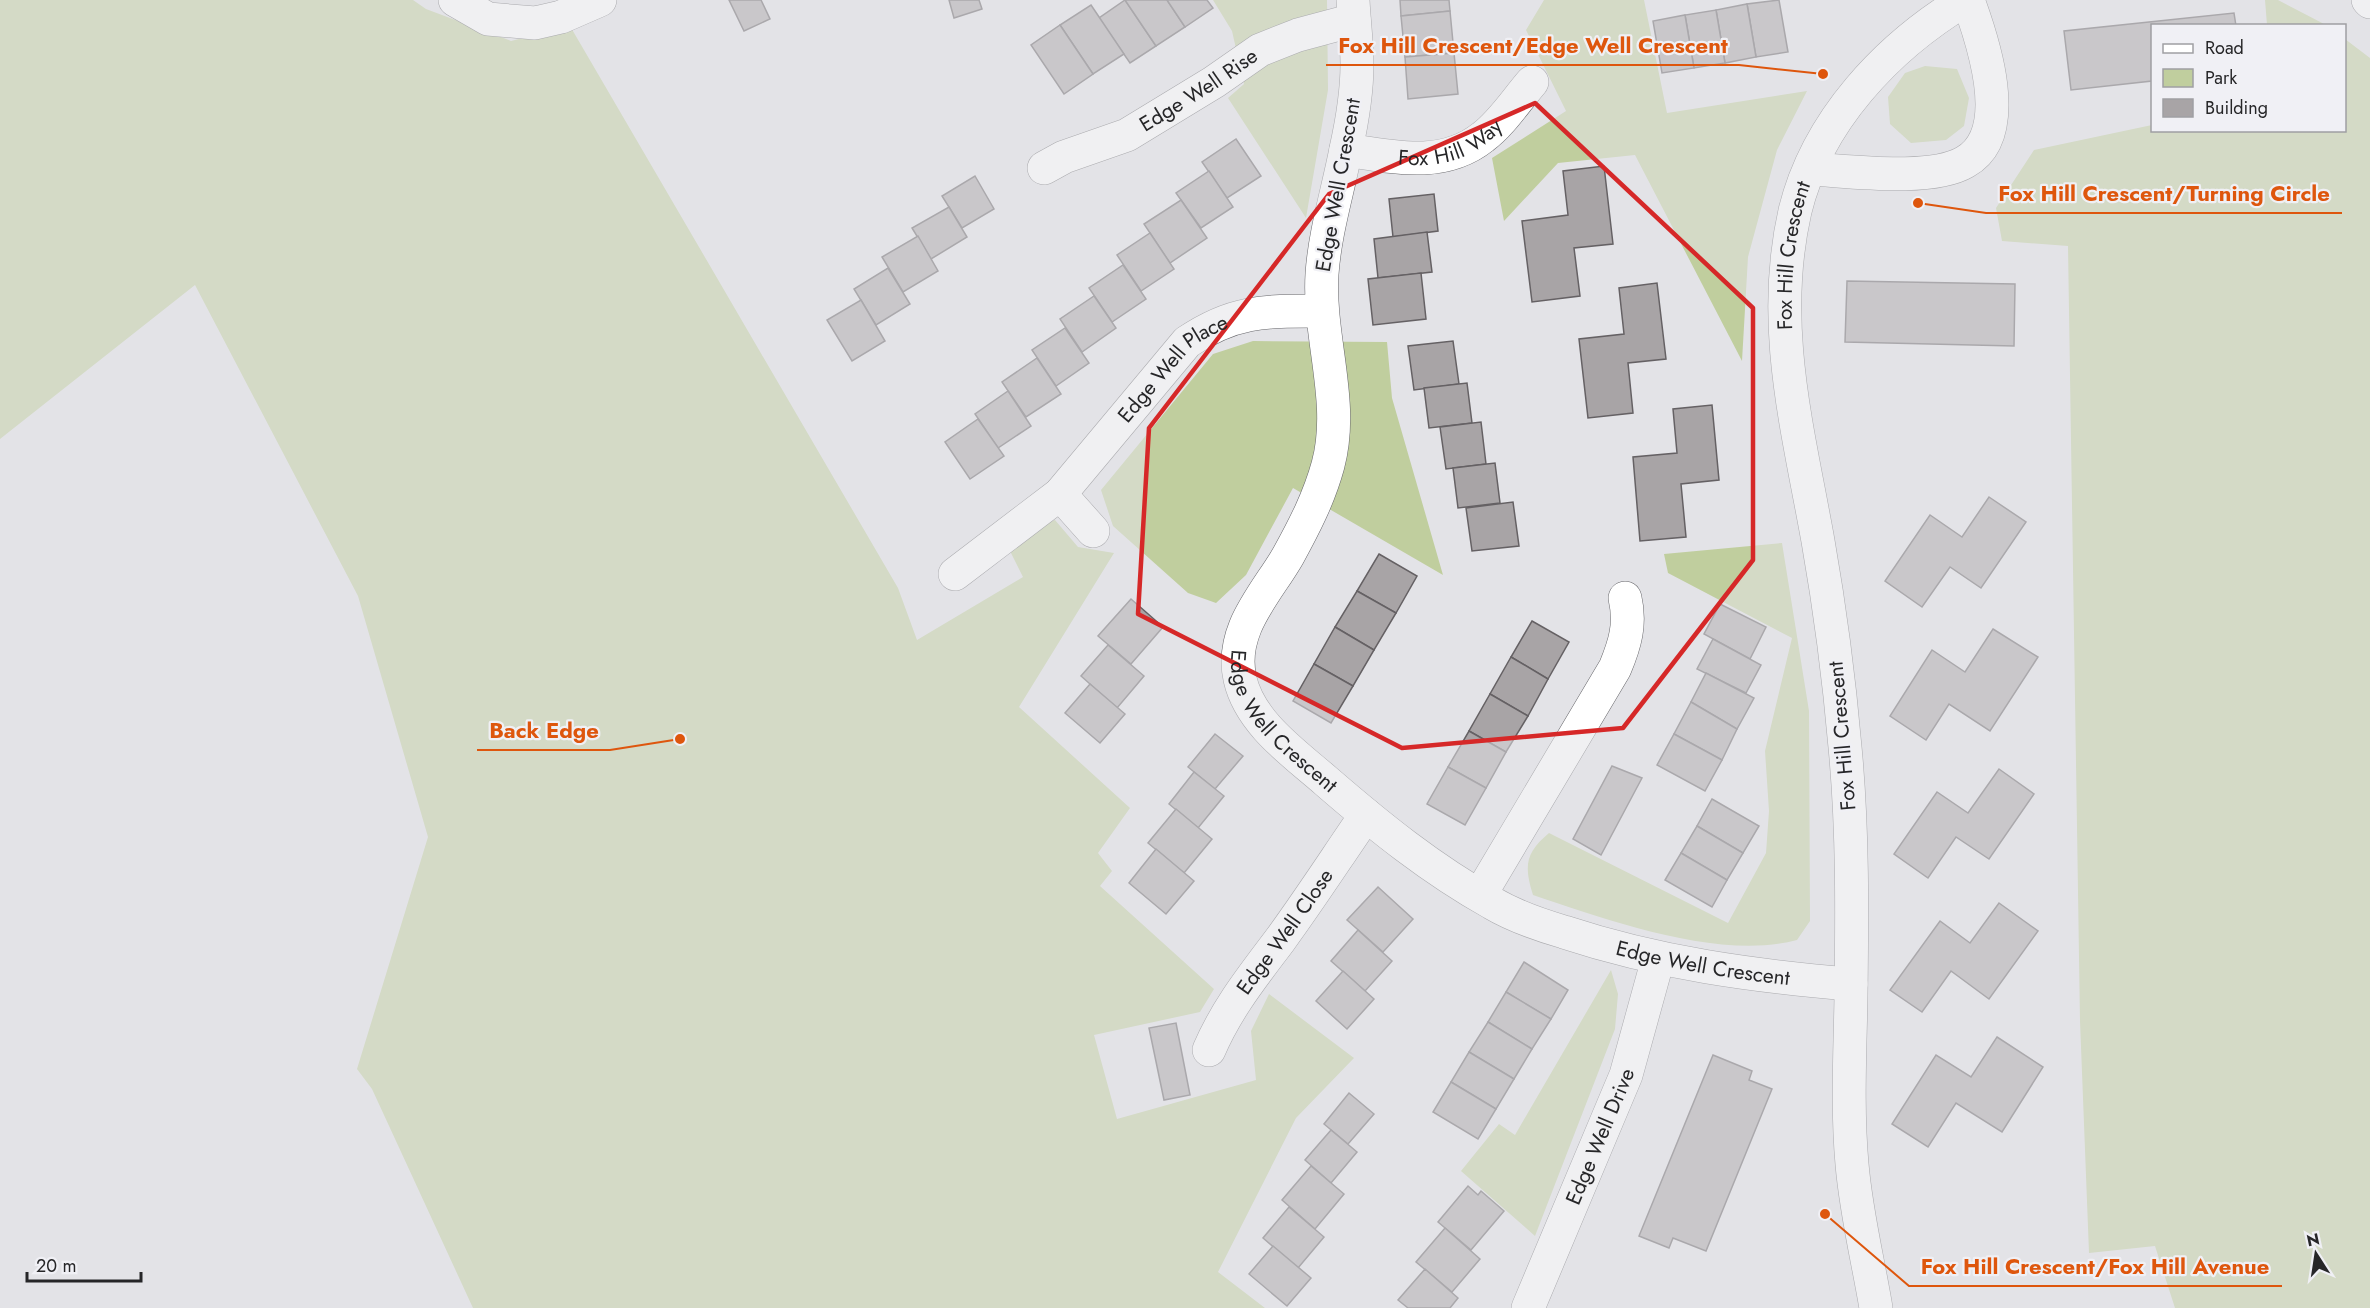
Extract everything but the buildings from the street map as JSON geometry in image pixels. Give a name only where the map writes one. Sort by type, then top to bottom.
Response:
[{"type":"street","points":[[455,0],[488,19],[535,23],[561,17],[600,0]]},
{"type":"street","name":"Fox Hill Crescent","points":[[1810,169],[1918,173],[1965,163],[1980,149],[1991,126],[1992,95],[1981,36],[1966,0],[1907,39],[1864,80],[1810,169],[1796,208],[1785,261],[1783,310],[1785,349],[1819,547],[1839,684],[1849,836],[1852,1167],[1876,1308]]},
{"type":"street","name":"Edge Well Crescent","points":[[1354,10],[1357,64],[1346,150],[1327,234],[1321,311],[1332,379],[1334,423],[1329,462],[1317,501],[1287,558],[1249,615],[1240,652],[1240,679],[1253,706],[1272,733],[1366,815],[1426,862],[1493,904],[1547,927],[1602,946],[1658,959],[1756,976],[1851,984]]},
{"type":"street","name":"Edge Well Rise","points":[[1044,168],[1064,157],[1127,135],[1214,82],[1260,50],[1354,10]]},
{"type":"street","name":"Fox Hill Way","points":[[1346,150],[1404,159],[1432,158],[1459,152],[1485,136],[1532,82]]},
{"type":"street","name":"Edge Well Place","points":[[955,574],[1060,494],[1187,342],[1212,325],[1247,313],[1321,311]]},
{"type":"street","points":[[1060,494],[1093,531]]},
{"type":"street","points":[[1480,896],[1615,668],[1627,639],[1628,614],[1625,598]]},
{"type":"street","name":"Edge Well Close","points":[[1209,1050],[1223,1018],[1244,986],[1280,940],[1366,815]]},
{"type":"street","name":"Edge Well Drive","points":[[1528,1308],[1626,1075],[1658,959]]},
{"type":"highlighted area","points":[[1535,103],[1753,308],[1753,560],[1623,728],[1402,748],[1138,614],[1149,428],[1329,194]]},
{"type":"green space","points":[[0,0],[413,0],[426,9],[511,41],[570,26],[898,588],[917,640],[1023,577],[1008,547],[1037,525],[1055,520],[1078,547],[1114,553],[1019,707],[1130,808],[1098,853],[1112,871],[1100,886],[1214,989],[1200,1012],[1094,1035],[1117,1119],[1256,1080],[1251,1031],[1269,994],[1354,1058],[1296,1118],[1218,1272],[1265,1308],[473,1308],[372,1089],[357,1069],[428,837],[358,596],[195,285],[0,439]]},
{"type":"green space","points":[[1213,0],[1327,0],[1328,90],[1306,218],[1228,98],[1244,84],[1232,31]]},
{"type":"green space","points":[[1544,0],[1644,0],[1667,113],[1807,91],[1777,150],[1748,257],[1742,361],[1635,155],[1558,163],[1504,221],[1492,158],[1566,111],[1526,30]]},
{"type":"green space","points":[[2265,0],[2278,0],[2324,24],[2267,24]]},
{"type":"green space","points":[[2346,40],[2370,58],[2370,1308],[2175,1308],[2155,1246],[2089,1253],[2080,1021],[2068,246],[2002,241],[1996,208],[2034,150],[2151,125],[2151,132],[2346,132]]},
{"type":"green space","points":[[1925,66],[1957,69],[1969,98],[1964,126],[1946,140],[1911,143],[1890,124],[1888,97],[1905,73]]},
{"type":"green space","points":[[1253,341],[1387,342],[1392,398],[1443,575],[1293,488],[1246,575],[1216,603],[1188,593],[1113,526],[1101,490],[1213,354]]},
{"type":"green space","points":[[1782,543],[1809,711],[1810,921],[1797,940],[1767,945],[1699,942],[1629,926],[1533,895],[1528,876],[1529,861],[1535,847],[1549,833],[1728,923],[1766,853],[1769,811],[1765,751],[1792,638],[1668,573],[1664,554]]},
{"type":"green space","points":[[1611,970],[1618,994],[1615,1029],[1535,1236],[1461,1171],[1499,1124],[1515,1135]]},
{"type":"place","name":"Fox Hill Crescent/Edge Well Crescent","points":[[1823,74]]},
{"type":"place","name":"Fox Hill Crescent/Turning Circle","points":[[1918,203]]},
{"type":"place","name":"Back Edge","points":[[680,739]]},
{"type":"place","name":"Fox Hill Crescent/Fox Hill Avenue","points":[[1825,1214]]}]
